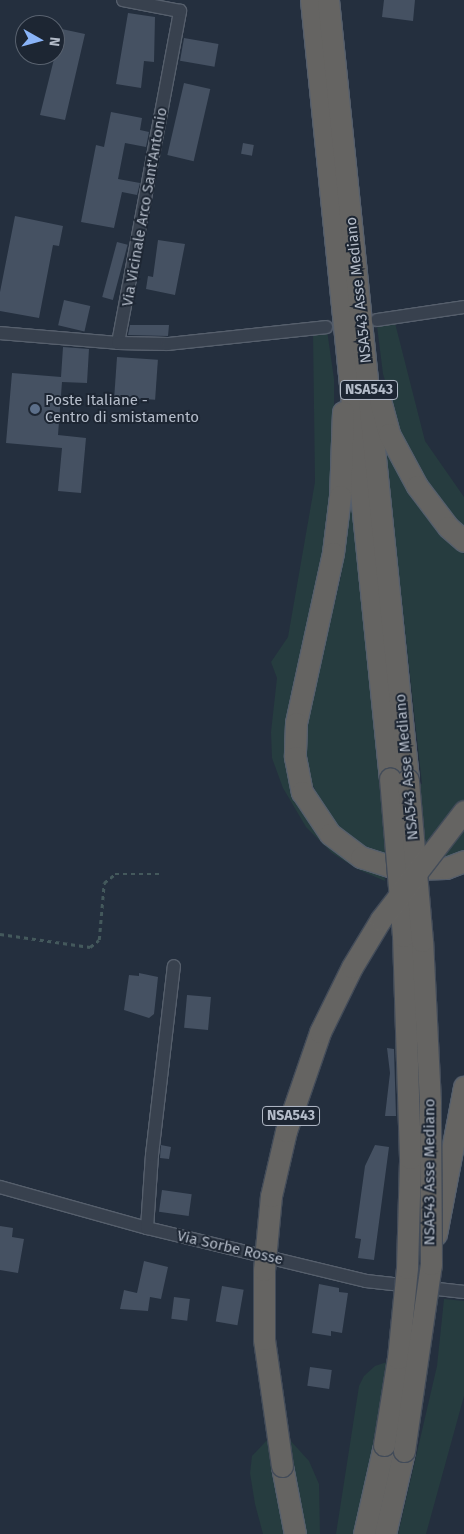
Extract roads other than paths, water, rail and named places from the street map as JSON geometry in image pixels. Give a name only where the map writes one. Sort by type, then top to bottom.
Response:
[{"type":"highway","name":"NSA543 Asse Mediano","points":[[311,0],[347,362],[399,779],[422,941],[430,1102],[431,1264],[394,1448],[364,1534]]},
{"type":"highway","name":"NSA543 Asse Mediano","points":[[328,0],[365,349],[399,779],[410,1158],[407,1268],[398,1358],[394,1448],[385,1534]]},
{"type":"highway","name":"NSA543","points":[[365,349],[390,434],[417,486],[448,527],[464,541]]},
{"type":"highway","name":"NSA543","points":[[347,362],[340,496],[333,553],[296,723],[295,757],[302,792],[330,834],[361,857],[399,869],[446,868],[464,862]]},
{"type":"highway","name":"NSA543","points":[[296,1534],[282,1466],[264,1339],[264,1270],[271,1196],[286,1131],[320,1032],[352,967],[381,919],[464,810]]},
{"type":"highway","name":"NSA543","points":[[431,1264],[464,1087]]},
{"type":"street","name":"Via Vicinale Arco Sant'Antonio","points":[[118,343],[180,11],[124,0]]},
{"type":"street","points":[[377,320],[464,307]]},
{"type":"street","points":[[0,333],[118,343],[205,341],[326,327]]},
{"type":"street","points":[[147,1228],[152,1155],[174,966]]},
{"type":"street","name":"Via Sorbe Rosse","points":[[0,1187],[147,1228],[366,1281],[464,1292]]},
{"type":"place","name":"Poste Italiane - Centro di smistamento","points":[[35,409]]}]
